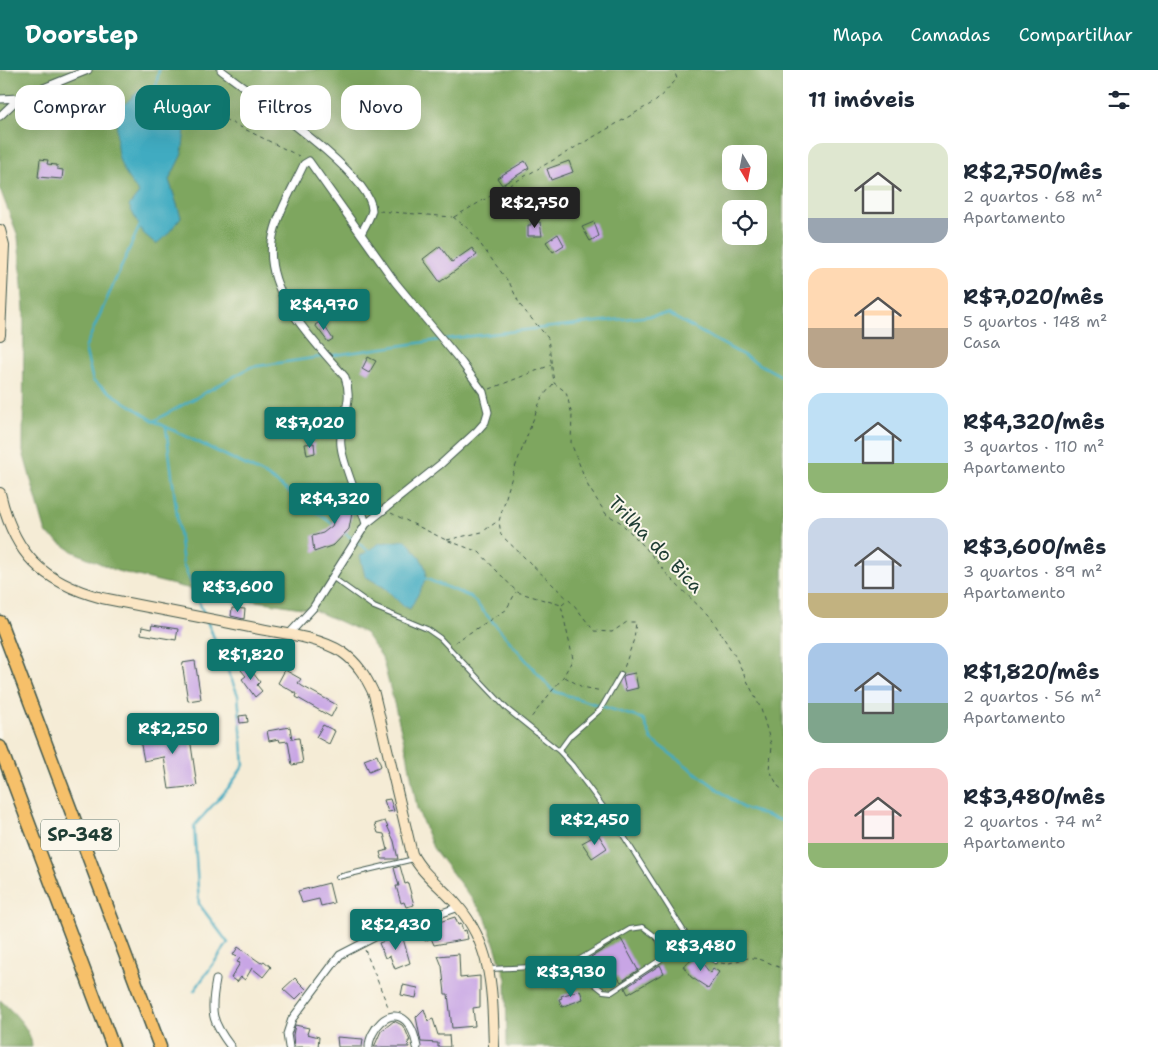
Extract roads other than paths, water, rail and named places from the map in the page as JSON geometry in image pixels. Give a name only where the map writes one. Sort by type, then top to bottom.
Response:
[{"type":"highway","name":"SP-348","points":[[0,622],[160,1047]]},
{"type":"highway","name":"SP-348","points":[[0,747],[113,1047]]},
{"type":"main road","points":[[0,230],[4,244],[0,335]]},
{"type":"main road","points":[[0,492],[14,534],[40,570],[57,582],[77,592],[289,634],[324,644],[342,652],[356,664],[366,676],[374,694],[414,859],[459,907],[482,943],[488,969],[494,1047]]},
{"type":"street","points":[[51,85],[88,70]]},
{"type":"street","points":[[221,70],[309,135],[340,162],[369,197],[372,211],[361,234]]},
{"type":"street","points":[[0,100],[15,98]]},
{"type":"street","points":[[0,116],[15,102]]},
{"type":"street","points":[[289,634],[313,608],[366,524],[442,463],[485,422],[488,412],[483,392],[462,363],[394,282],[313,164],[309,161],[304,164],[282,212],[272,241],[274,270],[279,287],[292,312],[345,377],[350,395],[340,438],[342,453],[366,524]]},
{"type":"street","points":[[289,1047],[287,1034],[292,1019],[335,960],[346,951],[362,943],[459,907]]},
{"type":"street","points":[[216,980],[211,1006],[213,1017],[222,1036],[231,1047]]},
{"type":"street","points":[[368,1047],[372,1032],[379,1023],[392,1016],[402,1018],[407,1022],[417,1047]]},
{"type":"lane","points":[[332,577],[374,607],[427,629],[449,646],[490,692],[559,751],[591,789],[616,824],[686,936],[699,951],[715,962]]},
{"type":"lane","points":[[559,751],[570,736],[600,710],[621,674]]},
{"type":"lane","points":[[338,877],[414,859]]},
{"type":"lane","points":[[488,969],[570,965],[630,929],[644,927],[660,939],[662,949],[660,960],[612,992],[602,991],[570,965]]},
{"type":"water","points":[[135,94],[135,130],[185,130],[182,154],[169,180],[181,217],[167,235],[156,244],[143,233],[129,206],[139,193],[125,172],[118,154],[116,130],[125,130],[125,104]]},
{"type":"water","points":[[406,540],[422,560],[426,574],[425,580],[410,609],[402,605],[385,588],[365,576],[360,556],[380,543]]},
{"type":"waterway","points":[[156,85],[159,70]]},
{"type":"waterway","points":[[140,225],[85,348],[93,381],[154,421],[266,475],[334,525]]},
{"type":"waterway","points":[[445,339],[668,314],[783,377]]},
{"type":"waterway","points":[[154,421],[251,367],[439,340]]},
{"type":"waterway","points":[[166,427],[183,564],[205,616]]},
{"type":"waterway","points":[[342,531],[370,552]]},
{"type":"waterway","points":[[424,578],[471,597],[553,691],[643,719],[652,740],[743,808],[783,821]]},
{"type":"waterway","points":[[194,991],[228,943],[199,904],[194,826],[230,786],[244,765],[238,695],[207,621]]}]
